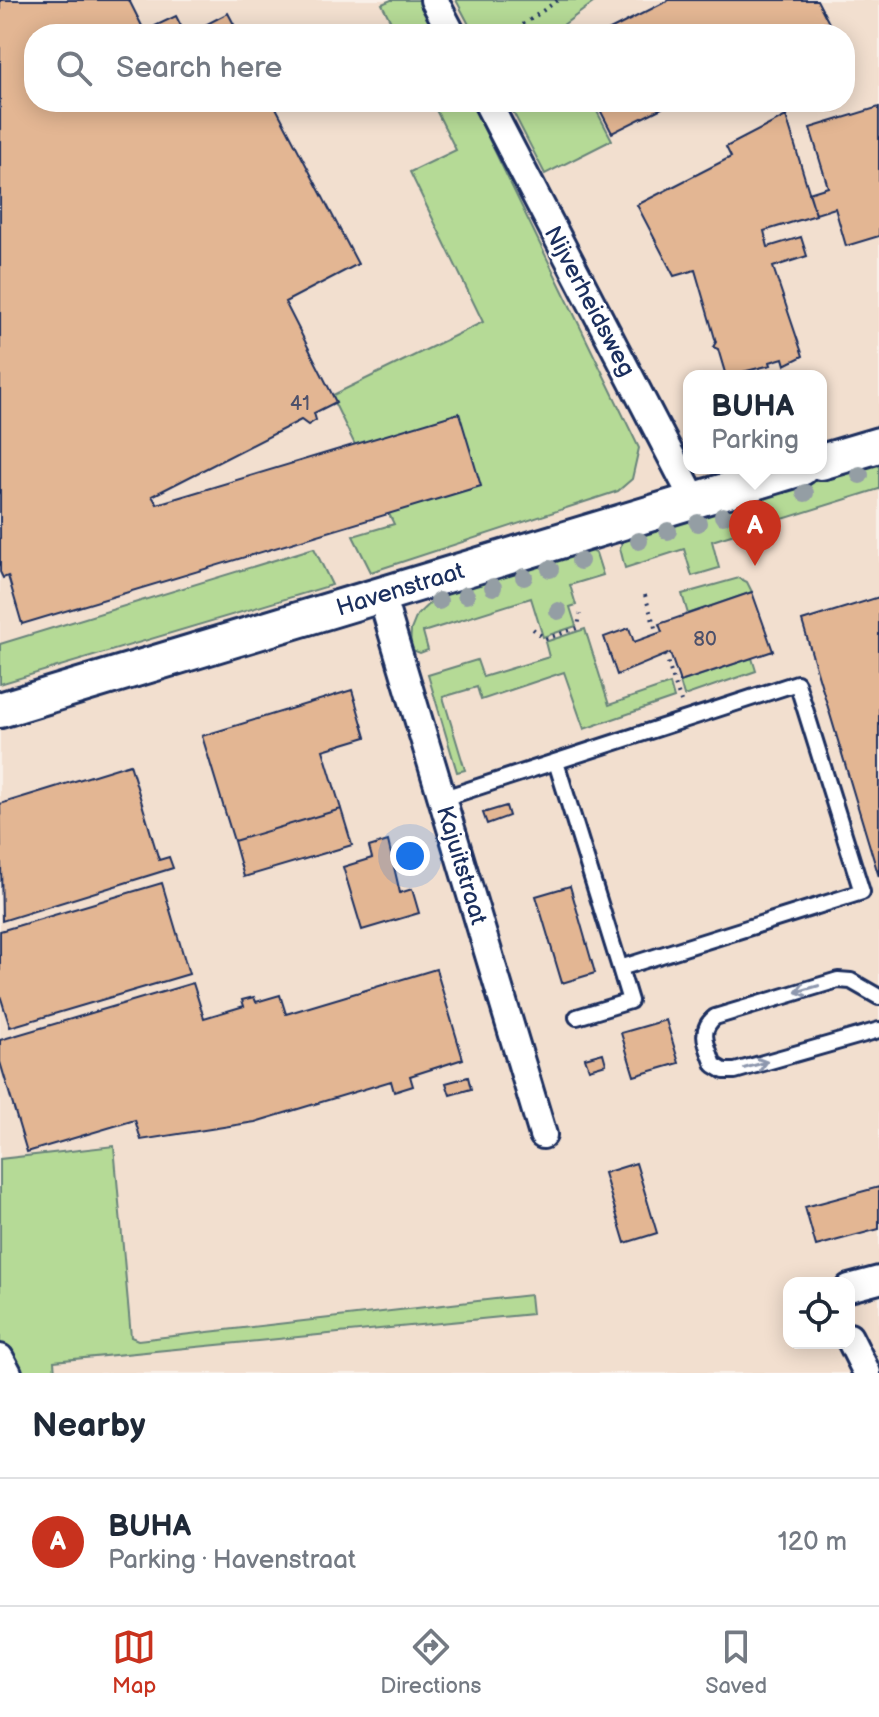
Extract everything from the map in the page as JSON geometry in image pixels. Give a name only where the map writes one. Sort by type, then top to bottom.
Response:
[{"type":"street","points":[[434,0],[447,24]]},
{"type":"street","name":"Nijverheidsweg","points":[[492,112],[694,500]]},
{"type":"street","points":[[827,460],[879,445]]},
{"type":"street","name":"Havenstraat","points":[[0,710],[781,474]]},
{"type":"street","name":"Kajuitstraat","points":[[381,595],[543,1135]]},
{"type":"street","points":[[855,1286],[879,1280]]},
{"type":"street","points":[[855,1349],[867,1373]]},
{"type":"street","points":[[0,1358],[8,1373]]},
{"type":"lane","points":[[441,799],[797,683],[862,892],[620,968]]},
{"type":"lane","points":[[556,762],[630,1001],[577,1017]]},
{"type":"lane","points":[[879,997],[851,981],[838,980],[715,1017],[707,1023],[703,1034],[714,1065],[724,1071],[735,1071],[879,1030]]},
{"type":"path","points":[[524,24],[558,0]]},
{"type":"path","points":[[645,595],[657,634]]},
{"type":"path","points":[[533,629],[545,639],[578,628],[580,614]]},
{"type":"path","points":[[665,655],[686,719]]},
{"type":"shaded area","points":[[0,0],[879,0],[879,1373],[0,1373]]},
{"type":"green space","points":[[391,0],[421,0],[432,24],[392,24],[382,4]]},
{"type":"green space","points":[[456,0],[597,0],[564,24],[469,24]]},
{"type":"green space","points":[[437,112],[476,112],[639,448],[632,479],[618,491],[371,572],[353,536],[394,524],[331,396],[483,322],[410,172],[456,150]]},
{"type":"green space","points":[[513,112],[597,112],[612,140],[545,174]]},
{"type":"green space","points":[[879,462],[879,489],[712,541],[719,568],[692,576],[684,549],[625,568],[620,548],[624,538]]},
{"type":"green space","points":[[314,548],[332,585],[0,684],[0,644]]},
{"type":"green space","points":[[586,549],[596,553],[603,575],[570,585],[576,605],[570,607],[576,626],[543,637],[531,598],[423,632],[428,650],[420,653],[410,649],[411,630],[417,615],[437,596]]},
{"type":"green space","points":[[739,578],[747,582],[752,592],[688,614],[682,594]]},
{"type":"green space","points":[[585,629],[609,705],[670,684],[674,698],[584,729],[564,672],[481,700],[477,687],[443,697],[465,770],[457,772],[428,675],[477,660],[483,677],[549,657],[545,642]]},
{"type":"green space","points":[[752,658],[756,671],[684,696],[680,682]]},
{"type":"green space","points":[[114,1146],[131,1337],[138,1340],[530,1295],[532,1314],[54,1361],[55,1373],[8,1373],[0,1356],[0,1159]]},
{"type":"building","points":[[0,0],[129,0],[141,24],[24,24],[24,112],[278,112],[358,264],[285,302],[336,402],[314,413],[316,420],[308,425],[301,420],[152,496],[157,504],[459,413],[481,486],[22,624],[8,576],[3,578],[0,572]]},
{"type":"building","points":[[669,0],[817,0],[829,23],[827,24],[622,24]]},
{"type":"building","points":[[228,13],[234,24],[207,24]]},
{"type":"building","points":[[176,16],[180,24],[159,24]]},
{"type":"building","points":[[879,107],[879,236],[846,246],[835,208],[816,214],[809,193],[828,187],[810,128]]},
{"type":"building","points":[[601,112],[654,112],[612,133]]},
{"type":"building","points":[[786,116],[816,215],[764,231],[768,247],[801,237],[807,256],[773,267],[803,356],[785,365],[783,358],[770,362],[771,365],[751,370],[724,370],[718,349],[713,347],[716,342],[695,270],[674,276],[637,205],[731,157],[726,147]]},
{"type":"building","points":[[752,592],[773,651],[680,682],[670,653],[617,675],[604,637],[629,628],[634,642],[662,632],[659,624]]},
{"type":"building","points":[[879,597],[879,877],[802,621]]},
{"type":"building","points":[[352,690],[366,737],[323,750],[341,809],[234,841],[202,736]]},
{"type":"building","points":[[130,764],[159,860],[169,857],[173,868],[2,921],[0,804]]},
{"type":"building","points":[[506,806],[509,816],[487,824],[483,813]]},
{"type":"building","points":[[341,809],[352,845],[244,877],[234,841]]},
{"type":"building","points":[[388,841],[400,893],[412,889],[419,913],[362,930],[343,867],[372,858],[369,847]]},
{"type":"building","points":[[162,883],[189,974],[10,1027],[0,995],[0,931]]},
{"type":"building","points":[[570,886],[595,973],[562,983],[536,896]]},
{"type":"building","points":[[436,969],[463,1059],[410,1076],[413,1086],[394,1092],[391,1081],[255,1122],[141,1140],[135,1120],[27,1152],[0,1062],[0,1040],[193,983],[204,1018],[244,1006],[242,1000],[254,997],[256,1002],[280,995],[286,1014]]},
{"type":"building","points":[[666,1020],[679,1063],[634,1076],[621,1033]]},
{"type":"building","points":[[603,1053],[606,1064],[589,1069],[585,1058]]},
{"type":"building","points":[[468,1077],[471,1089],[450,1095],[446,1083]]},
{"type":"building","points":[[636,1163],[657,1233],[625,1243],[604,1173]]},
{"type":"building","points":[[879,1187],[879,1229],[816,1246],[805,1207]]},
{"type":"place","name":"BUHA","points":[[755,566]]}]
